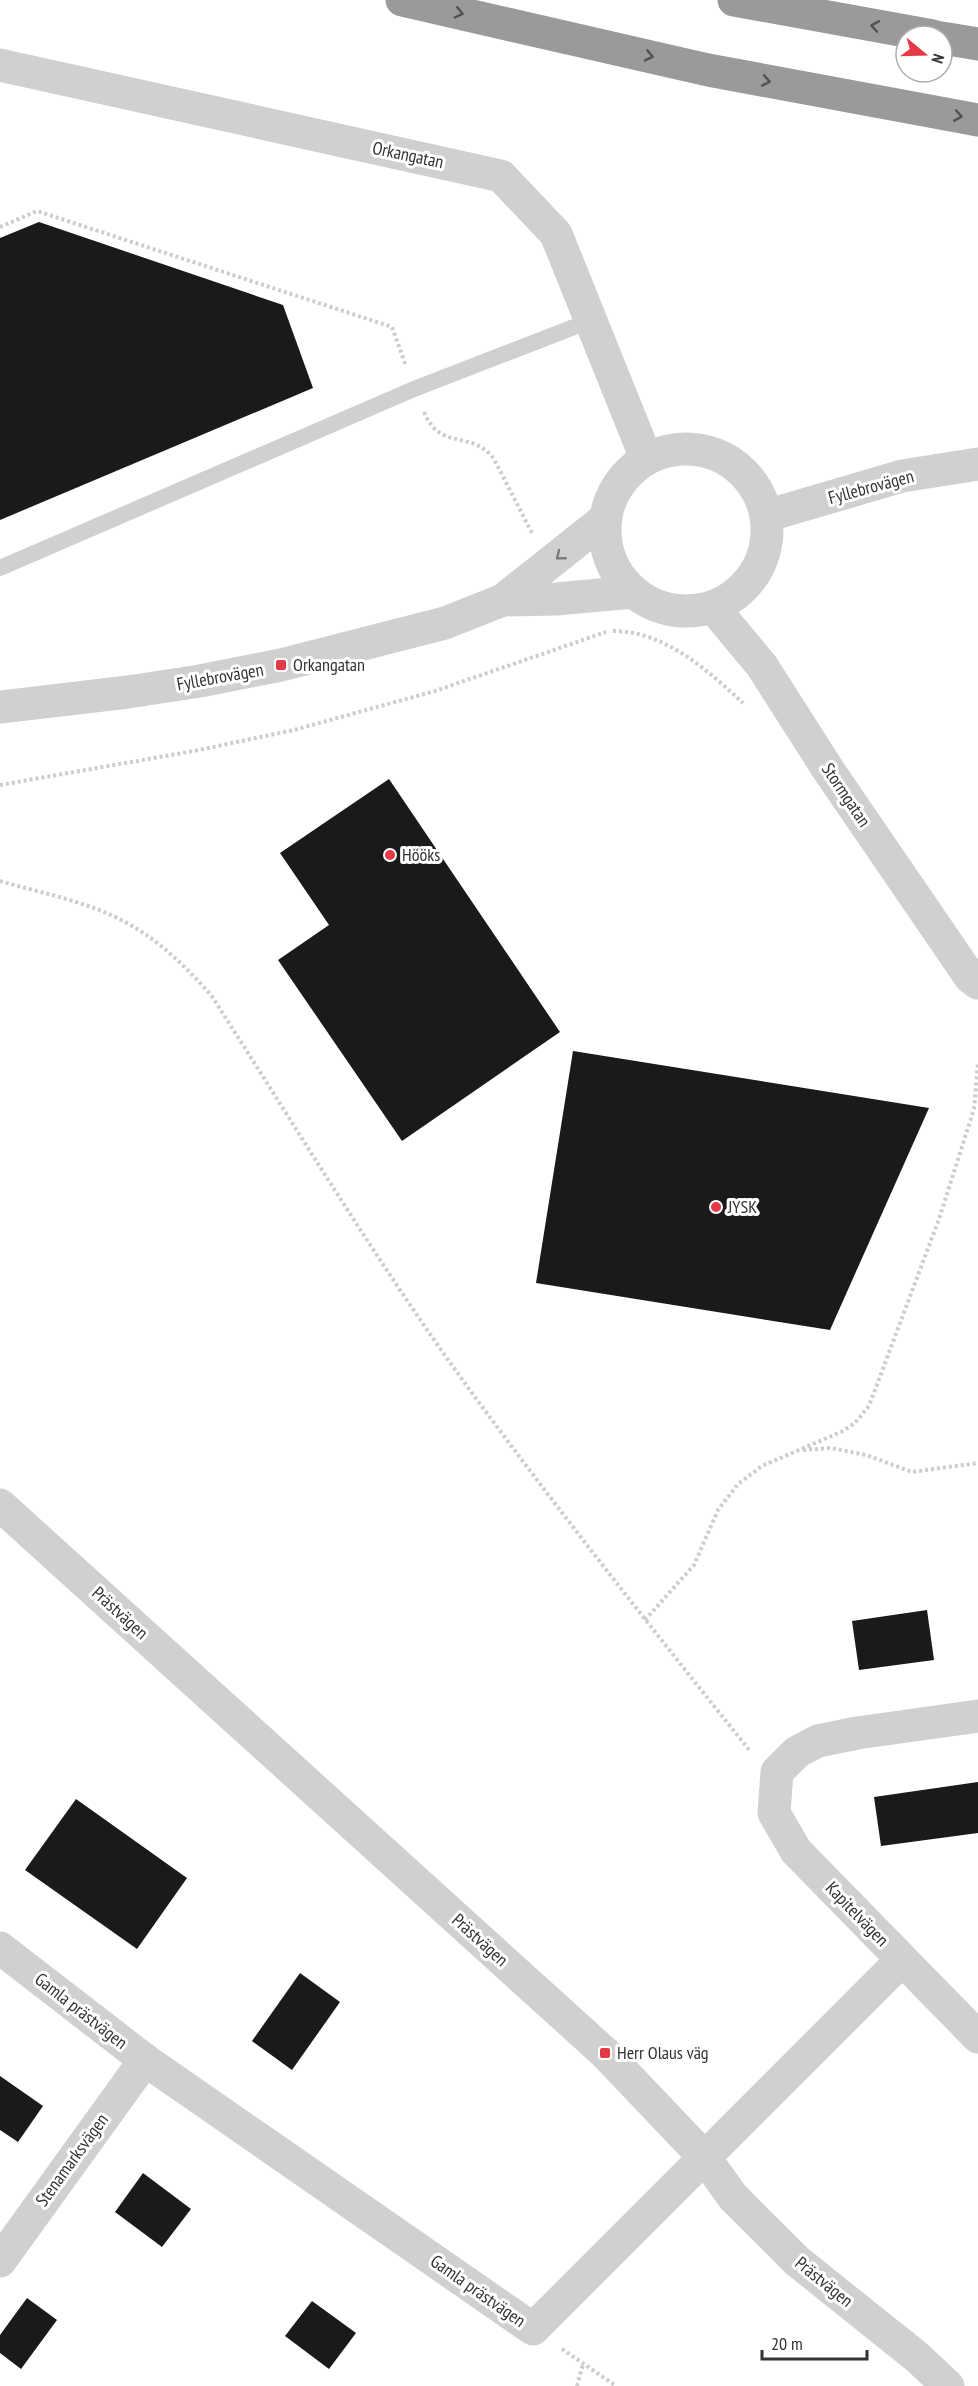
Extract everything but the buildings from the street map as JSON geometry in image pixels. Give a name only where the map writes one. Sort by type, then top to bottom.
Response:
[{"type":"highway","points":[[402,0],[708,70],[978,120]]},
{"type":"highway","points":[[735,0],[894,29]]},
{"type":"highway","points":[[954,40],[978,44]]},
{"type":"street","name":"Orkangatan","points":[[0,66],[501,176],[556,234],[646,458]]},
{"type":"street","points":[[684,449],[707,451],[721,456],[746,475],[755,488],[766,516],[767,533],[759,564],[740,590],[727,600],[699,610],[670,610],[657,606],[633,592],[623,582],[609,559],[604,532],[608,506],[619,483],[631,470],[646,458],[660,452],[684,449]]},
{"type":"street","name":"Fyllebrovägen","points":[[766,516],[902,476],[978,464]]},
{"type":"street","name":"Fyllebrovägen","points":[[0,707],[128,693],[281,665],[445,623],[503,600],[545,569],[605,519]]},
{"type":"street","name":"Fyllebrovägen","points":[[503,600],[556,599],[633,592]]},
{"type":"street","name":"Stormgatan","points":[[712,607],[762,666],[829,771],[970,977],[978,983]]},
{"type":"street","name":"Prästvägen","points":[[0,1505],[605,2053],[705,2158],[733,2197],[797,2261],[917,2357],[948,2386]]},
{"type":"street","points":[[777,1772],[797,1752],[818,1741],[856,1733],[978,1716]]},
{"type":"street","name":"Kapitelvägen","points":[[777,1772],[774,1813],[796,1851],[978,2037]]},
{"type":"street","name":"Gamla prästvägen","points":[[0,1948],[145,2060],[533,2329],[902,1960]]},
{"type":"street","name":"Stenamarksvägen","points":[[3,2252],[145,2060]]},
{"type":"lane","points":[[0,568],[414,389],[592,320]]},
{"type":"path","points":[[0,227],[37,211],[392,327],[427,420],[433,429],[448,438],[480,445],[488,450],[532,534],[545,569]]},
{"type":"path","points":[[556,599],[577,641]]},
{"type":"path","points":[[0,785],[194,751],[294,730],[435,691],[555,651],[606,631],[620,631],[650,638],[699,664],[748,708]]},
{"type":"path","points":[[0,880],[85,905],[127,922],[160,944],[211,995],[397,1284],[475,1396],[645,1620],[755,1757],[777,1772]]},
{"type":"path","points":[[645,1620],[694,1565],[717,1510],[738,1484],[762,1466],[843,1431],[855,1423],[869,1406],[939,1219],[971,1120],[977,1100],[978,1063]]},
{"type":"path","points":[[798,1450],[831,1448],[866,1455],[912,1472],[978,1463]]},
{"type":"path","points":[[533,2329],[616,2386]]},
{"type":"path","points":[[576,2386],[584,2364]]},
{"type":"place","name":"Orkangatan","points":[[281,665]]},
{"type":"place","name":"Hööks","points":[[390,855]]},
{"type":"place","name":"JYSK","points":[[716,1207]]},
{"type":"place","name":"Herr Olaus väg","points":[[605,2053]]}]
